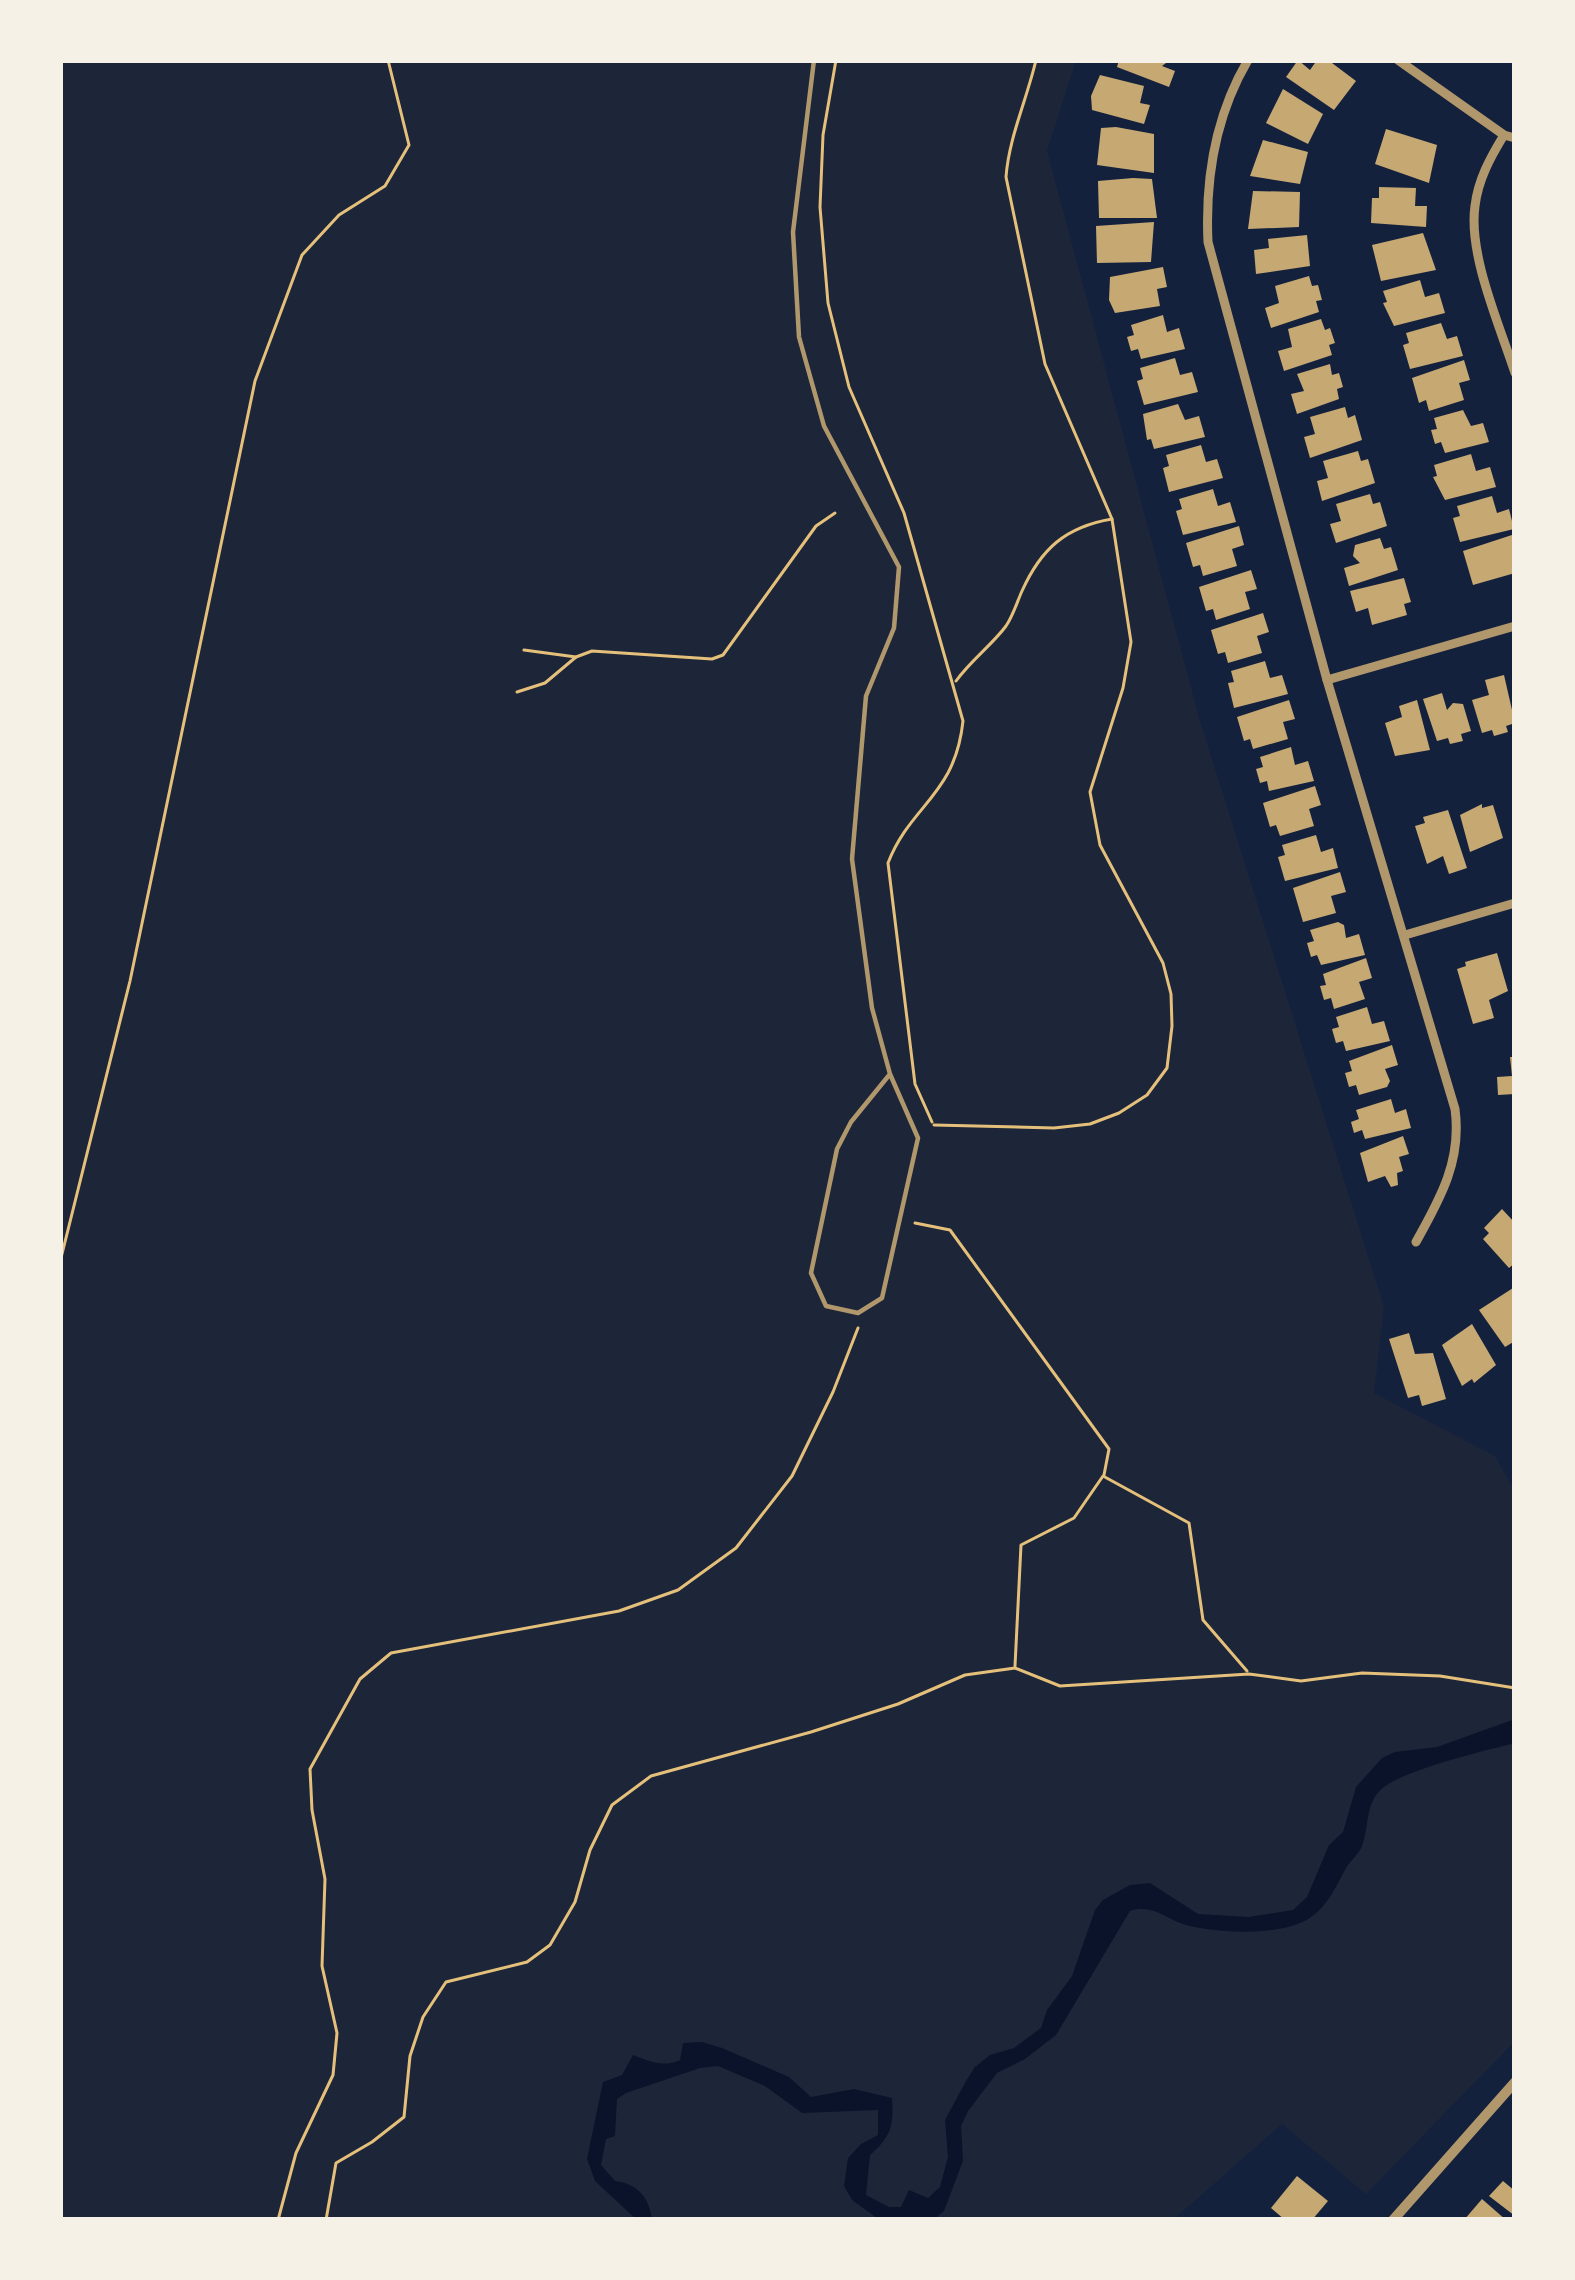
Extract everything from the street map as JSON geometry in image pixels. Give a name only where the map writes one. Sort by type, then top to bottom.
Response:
[{"type":"street","points":[[1248,60],[1224,107],[1214,140],[1206,203],[1208,242],[1327,680],[1457,1124],[1447,1185],[1416,1242]]},
{"type":"street","points":[[1398,60],[1509,137],[1488,162],[1474,210],[1481,261],[1515,373]]},
{"type":"street","points":[[1327,680],[1515,626]]},
{"type":"street","points":[[1405,935],[1515,903]]},
{"type":"street","points":[[1394,2220],[1515,2082]]},
{"type":"lane","points":[[814,60],[794,232],[799,337],[824,426],[899,567],[894,628],[866,695],[852,859],[872,1008],[890,1074],[918,1138],[882,1298],[858,1313],[826,1306],[812,1274],[837,1149],[851,1122],[890,1074]]},
{"type":"path","points":[[60,1262],[130,981],[255,380],[302,255],[339,215],[385,186],[409,145],[388,60]]},
{"type":"path","points":[[836,60],[823,135],[820,207],[828,303],[849,386],[904,513],[940,649],[955,682],[962,721],[959,751],[930,805],[896,843],[889,863],[915,1084],[934,1124],[1054,1128],[1090,1124],[1147,1095],[1166,1068],[1172,994],[1163,963],[1100,844],[1090,792],[1123,688],[1131,642],[1112,519],[1045,364],[1006,177],[1008,149],[1036,60]]},
{"type":"path","points":[[517,692],[545,683],[576,657],[592,651],[712,659],[723,655],[816,526],[835,513]]},
{"type":"path","points":[[955,682],[973,656],[1006,626],[1036,562],[1050,544],[1086,523],[1112,519]]},
{"type":"path","points":[[524,650],[576,657]]},
{"type":"path","points":[[900,1220],[950,1230],[1109,1449],[1103,1476],[1074,1519],[1021,1545],[1015,1668]]},
{"type":"path","points":[[278,2220],[296,2153],[333,2075],[337,2033],[322,1966],[325,1879],[310,1769],[361,1679],[391,1653],[639,1604],[678,1590],[736,1548],[792,1476],[858,1331],[858,1313]]},
{"type":"path","points":[[1103,1476],[1189,1523],[1203,1620],[1249,1674]]},
{"type":"path","points":[[326,2220],[336,2163],[404,2117],[410,2056],[423,2017],[446,1982],[527,1962],[550,1946],[575,1902],[590,1850],[613,1805],[651,1776],[812,1732],[964,1676],[1015,1668],[1060,1686],[1249,1674],[1301,1681],[1362,1673],[1439,1676],[1515,1688]]},
{"type":"shaded area","points":[[60,60],[1076,60],[1047,151],[1200,721],[1384,1307],[1374,1393],[1495,1456],[1515,1492],[1515,2041],[1366,2194],[1282,2124],[1173,2220],[60,2220]]},
{"type":"shaded area","points":[[1515,1719],[1515,1743],[1428,1767],[1384,1787],[1370,1807],[1361,1849],[1309,1919],[1275,1930],[1230,1931],[1182,1924],[1146,1909],[1130,1911],[1056,2035],[997,2073],[968,2111],[961,2126],[963,2161],[944,2211],[933,2220],[880,2220],[852,2200],[844,2186],[848,2158],[878,2135],[878,2110],[802,2113],[765,2086],[718,2066],[700,2068],[617,2099],[615,2136],[606,2139],[601,2165],[615,2181],[641,2193],[652,2220],[637,2220],[595,2181],[587,2159],[603,2082],[622,2075],[633,2055],[656,2063],[674,2062],[680,2060],[683,2043],[702,2042],[789,2077],[811,2097],[854,2089],[892,2098],[890,2130],[870,2155],[866,2195],[889,2207],[901,2207],[909,2190],[928,2198],[940,2187],[948,2157],[945,2120],[966,2081],[990,2055],[1014,2048],[1041,2028],[1047,2010],[1072,1976],[1095,1910],[1103,1900],[1130,1885],[1150,1883],[1198,1914],[1249,1917],[1293,1910],[1307,1897],[1329,1845],[1343,1832],[1356,1787],[1382,1758],[1437,1747]]},
{"type":"building","points":[[1119,60],[1170,60],[1162,66],[1175,71],[1169,87],[1117,67]]},
{"type":"building","points":[[1298,60],[1310,70],[1317,60],[1328,60],[1356,81],[1334,110],[1286,77]]},
{"type":"building","points":[[1100,75],[1144,86],[1140,103],[1150,105],[1144,124],[1092,110],[1091,96]]},
{"type":"building","points":[[1283,89],[1323,114],[1308,144],[1266,123]]},
{"type":"building","points":[[1101,128],[1154,134],[1154,173],[1097,165]]},
{"type":"building","points":[[1386,129],[1437,145],[1429,183],[1375,164]]},
{"type":"building","points":[[1263,140],[1308,152],[1300,184],[1250,176]]},
{"type":"building","points":[[1152,179],[1157,218],[1099,218],[1098,181]]},
{"type":"building","points":[[1379,187],[1416,188],[1415,206],[1427,206],[1426,227],[1371,223],[1372,198],[1379,198]]},
{"type":"building","points":[[1253,191],[1300,192],[1299,227],[1248,229]]},
{"type":"building","points":[[1154,222],[1151,262],[1097,263],[1096,226]]},
{"type":"building","points":[[1423,233],[1436,270],[1381,281],[1372,245]]},
{"type":"building","points":[[1307,235],[1310,266],[1256,274],[1254,250],[1269,248],[1268,239]]},
{"type":"building","points":[[1163,267],[1167,287],[1157,289],[1160,306],[1115,313],[1109,300],[1110,277]]},
{"type":"building","points":[[1309,276],[1312,286],[1318,285],[1319,312],[1271,328],[1265,308],[1279,303],[1275,286]]},
{"type":"building","points":[[1420,280],[1425,297],[1439,293],[1445,313],[1394,326],[1383,291]]},
{"type":"building","points":[[1163,315],[1167,332],[1179,328],[1185,349],[1141,359],[1138,349],[1131,351],[1127,337],[1134,335],[1131,325]]},
{"type":"building","points":[[1321,319],[1335,343],[1329,345],[1332,355],[1284,371],[1278,351],[1292,347],[1288,329]]},
{"type":"building","points":[[1441,323],[1447,339],[1457,336],[1463,356],[1410,369],[1403,345],[1409,343],[1406,333]]},
{"type":"building","points":[[1175,358],[1180,375],[1192,372],[1198,392],[1144,405],[1137,381],[1143,379],[1140,368]]},
{"type":"building","points":[[1464,360],[1470,380],[1459,383],[1464,400],[1429,411],[1426,400],[1419,403],[1412,378]]},
{"type":"building","points":[[1330,364],[1332,375],[1339,373],[1343,387],[1337,389],[1339,399],[1297,414],[1291,394],[1304,391],[1297,374]]},
{"type":"building","points":[[1178,404],[1185,420],[1199,416],[1205,437],[1154,449],[1151,439],[1147,440],[1143,414]]},
{"type":"building","points":[[1345,407],[1348,418],[1355,415],[1362,440],[1310,458],[1304,437],[1315,434],[1310,417]]},
{"type":"building","points":[[1463,410],[1471,426],[1483,423],[1489,442],[1445,453],[1441,442],[1435,444],[1434,418]]},
{"type":"building","points":[[1201,445],[1206,462],[1217,459],[1223,478],[1169,492],[1163,468],[1169,466],[1166,455]]},
{"type":"building","points":[[1358,451],[1361,461],[1368,459],[1375,483],[1322,501],[1317,481],[1328,478],[1323,461]]},
{"type":"building","points":[[1471,454],[1476,471],[1490,467],[1496,487],[1445,500],[1433,477],[1437,476],[1434,465]]},
{"type":"building","points":[[1213,489],[1218,506],[1230,502],[1236,522],[1183,535],[1176,511],[1182,509],[1179,499]]},
{"type":"building","points":[[1370,494],[1373,504],[1380,502],[1387,526],[1336,543],[1330,524],[1341,521],[1336,504]]},
{"type":"building","points":[[1492,496],[1497,513],[1509,509],[1514,529],[1460,542],[1453,518],[1460,516],[1457,506]]},
{"type":"building","points":[[1239,526],[1244,545],[1232,549],[1237,566],[1203,576],[1200,565],[1193,567],[1186,543]]},
{"type":"building","points":[[1515,534],[1515,573],[1473,585],[1463,551]]},
{"type":"building","points":[[1380,538],[1384,549],[1391,547],[1398,570],[1349,586],[1344,568],[1360,563],[1353,556],[1355,545]]},
{"type":"building","points":[[1251,570],[1257,589],[1245,592],[1250,609],[1216,620],[1213,609],[1206,611],[1199,587]]},
{"type":"building","points":[[1404,578],[1411,602],[1404,604],[1407,615],[1372,625],[1368,608],[1356,612],[1350,591]]},
{"type":"building","points":[[1263,613],[1269,632],[1257,636],[1262,653],[1228,663],[1225,652],[1218,654],[1211,630]]},
{"type":"building","points":[[1265,661],[1270,678],[1282,675],[1288,694],[1234,708],[1228,683],[1234,682],[1231,671]]},
{"type":"building","points":[[1504,675],[1515,723],[1506,726],[1508,732],[1482,733],[1472,700],[1489,695],[1485,680]]},
{"type":"building","points":[[1442,693],[1447,710],[1453,703],[1463,704],[1471,731],[1461,734],[1463,741],[1437,741],[1423,699]]},
{"type":"building","points":[[1289,700],[1295,719],[1283,722],[1288,739],[1253,749],[1250,739],[1244,741],[1237,717]]},
{"type":"building","points":[[1417,700],[1430,750],[1395,756],[1385,723],[1402,717],[1399,706]]},
{"type":"building","points":[[1291,747],[1295,765],[1308,761],[1314,781],[1269,791],[1267,781],[1260,783],[1256,769],[1263,767],[1260,757]]},
{"type":"building","points":[[1315,786],[1321,805],[1309,809],[1314,826],[1280,836],[1276,825],[1270,827],[1263,803]]},
{"type":"building","points":[[1482,804],[1482,808],[1493,805],[1503,838],[1470,852],[1460,815]]},
{"type":"building","points":[[1448,810],[1467,868],[1449,874],[1443,856],[1427,864],[1415,826],[1425,823],[1423,817]]},
{"type":"building","points":[[1316,835],[1321,852],[1333,848],[1338,868],[1285,881],[1278,857],[1285,855],[1282,845]]},
{"type":"building","points":[[1340,872],[1346,892],[1331,896],[1336,913],[1303,922],[1293,888]]},
{"type":"building","points":[[1338,922],[1344,925],[1346,938],[1359,934],[1365,955],[1321,965],[1317,955],[1311,957],[1310,930]]},
{"type":"building","points":[[1497,953],[1508,991],[1489,1000],[1494,1018],[1473,1024],[1457,969]]},
{"type":"building","points":[[1366,958],[1372,978],[1359,982],[1365,999],[1334,1009],[1331,998],[1324,1000],[1323,974]]},
{"type":"building","points":[[1367,1007],[1372,1024],[1384,1021],[1390,1041],[1346,1051],[1343,1041],[1336,1043],[1332,1029],[1339,1027],[1336,1017]]},
{"type":"building","points":[[1392,1045],[1398,1065],[1385,1069],[1390,1081],[1387,1087],[1359,1095],[1356,1085],[1349,1087],[1345,1073],[1352,1071],[1349,1061]]},
{"type":"building","points":[[1510,1057],[1515,1057],[1515,1094],[1498,1095],[1497,1077],[1512,1076]]},
{"type":"building","points":[[1391,1099],[1395,1113],[1406,1109],[1411,1128],[1365,1139],[1362,1130],[1354,1133],[1351,1122],[1359,1119],[1356,1110]]},
{"type":"building","points":[[1403,1136],[1409,1154],[1399,1157],[1403,1171],[1397,1173],[1398,1185],[1391,1187],[1385,1176],[1368,1182],[1360,1153]]},
{"type":"building","points":[[1502,1209],[1515,1223],[1515,1263],[1509,1268],[1483,1239],[1489,1233],[1484,1228]]},
{"type":"building","points":[[1513,1288],[1515,1341],[1505,1347],[1479,1310]]},
{"type":"building","points":[[1472,1324],[1496,1365],[1474,1383],[1472,1379],[1462,1386],[1442,1345]]},
{"type":"building","points":[[1409,1333],[1415,1354],[1433,1353],[1446,1399],[1422,1406],[1419,1395],[1408,1398],[1389,1339]]},
{"type":"building","points":[[1297,2176],[1328,2201],[1312,2220],[1285,2220],[1271,2208]]},
{"type":"building","points":[[1503,2181],[1515,2191],[1515,2216],[1489,2196]]},
{"type":"building","points":[[1482,2199],[1506,2220],[1464,2220]]}]
